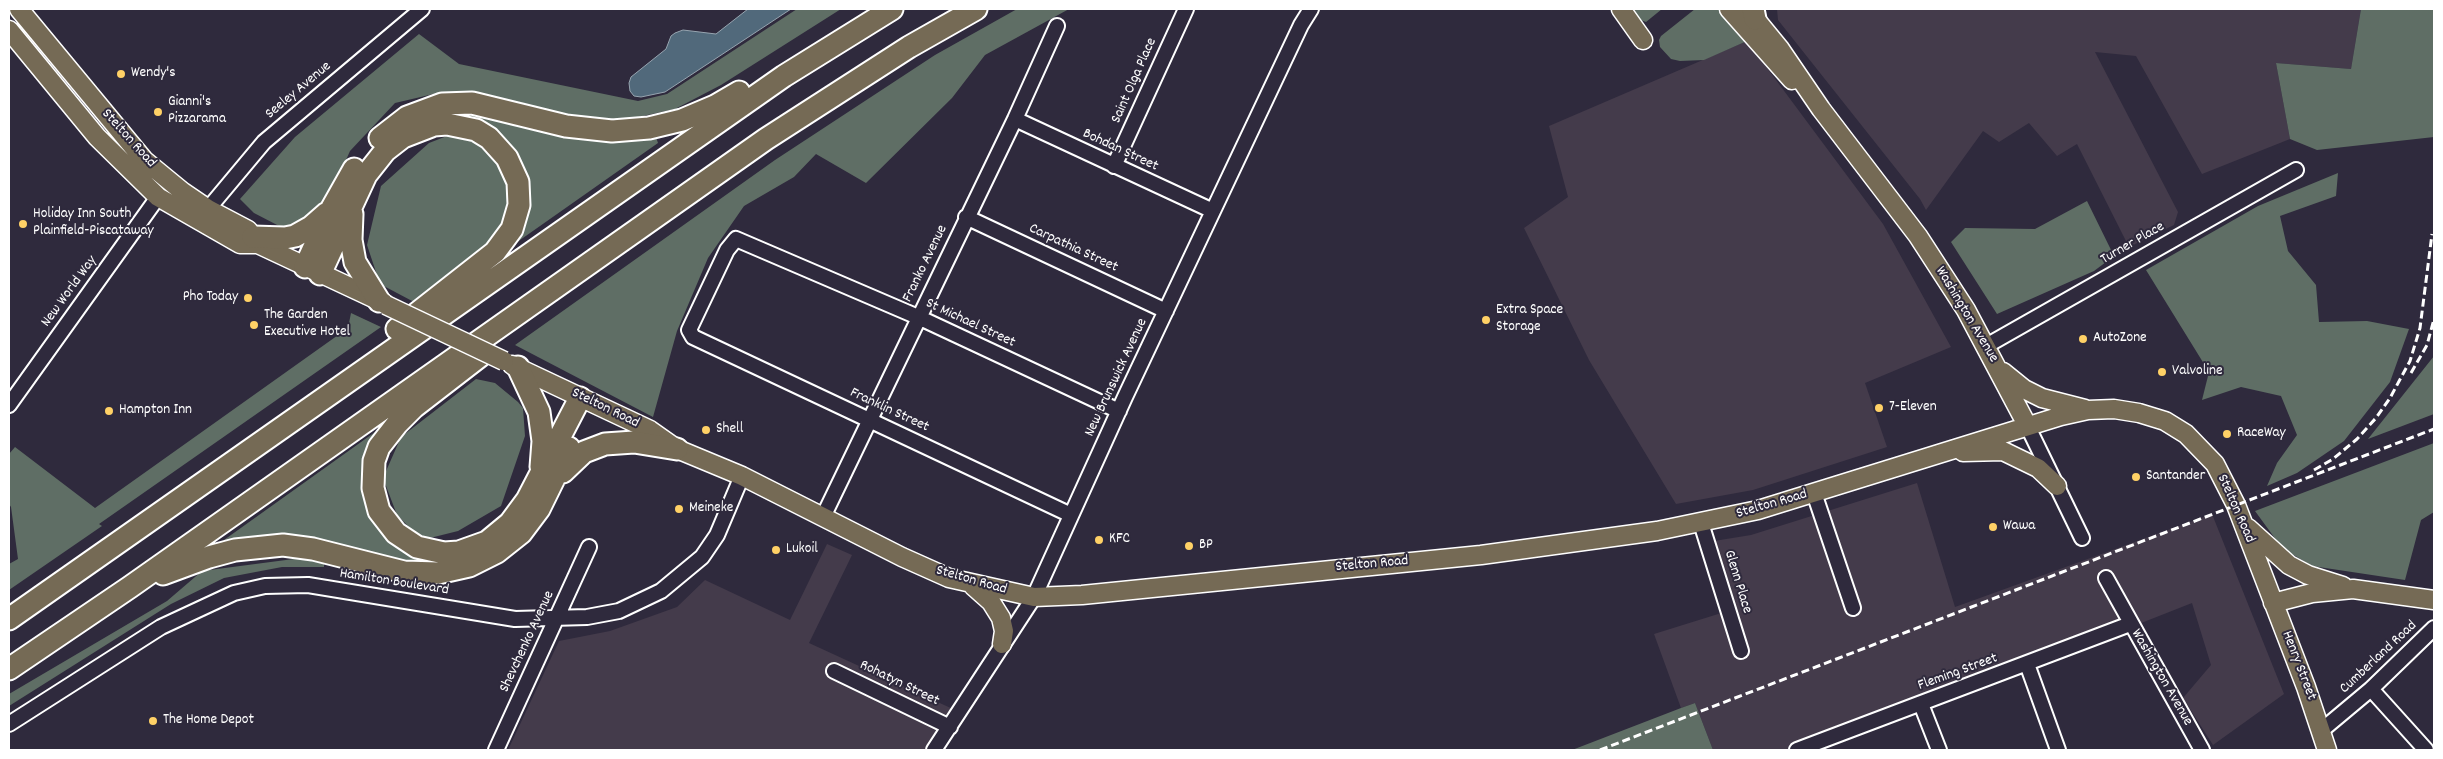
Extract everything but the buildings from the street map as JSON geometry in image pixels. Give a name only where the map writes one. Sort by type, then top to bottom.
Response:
[{"type":"highway","points":[[9,619],[784,76],[892,9]]},
{"type":"highway","points":[[9,669],[130,587],[766,139],[901,52],[976,9]]},
{"type":"highway","points":[[312,270],[332,208],[359,160],[382,135],[407,117],[442,104],[472,103],[566,126],[612,131],[649,128],[682,120],[715,106],[746,88],[784,76]]},
{"type":"highway","points":[[312,270],[366,175],[391,146],[418,129],[447,124],[476,130],[500,148],[507,158],[518,182],[519,205],[512,229],[495,252],[352,364],[342,385]]},
{"type":"highway","points":[[355,197],[351,228],[352,251],[360,271],[383,303]]},
{"type":"highway","points":[[256,240],[295,236],[311,227],[332,208]]},
{"type":"highway","points":[[534,302],[529,319],[414,408],[387,435],[374,461],[373,488],[380,511],[386,522],[409,543],[430,552],[459,552],[487,542],[510,523],[547,477],[584,452],[605,444],[634,442],[677,449]]},
{"type":"highway","points":[[511,364],[539,412],[542,426],[543,457],[547,477]]},
{"type":"highway","points":[[130,587],[209,557],[259,546],[283,545],[313,549],[404,572],[438,573],[469,566],[497,552],[521,533],[539,509],[547,477],[586,400]]},
{"type":"main road","name":"Stelton Road","points":[[19,9],[144,160],[170,182],[208,209],[248,230],[256,240],[312,270],[650,430],[677,449],[742,476],[902,558],[948,578],[1034,597],[1082,595],[1481,555],[1701,523],[1814,493],[2027,425],[2088,410],[2114,409],[2140,413],[2165,421],[2186,434],[2215,464],[2242,522],[2273,603]]},
{"type":"main road","points":[[1621,9],[1643,40]]},
{"type":"main road","name":"Washington Avenue","points":[[1729,9],[1775,64],[1820,109]]},
{"type":"main road","name":"Washington Avenue","points":[[1752,12],[1780,49],[1820,109],[1918,236],[1986,346],[2027,425]]},
{"type":"main road","name":"Stelton Road","points":[[9,30],[97,137],[158,197],[240,244],[256,240]]},
{"type":"main road","points":[[1996,365],[2010,380],[2042,398],[2088,410]]},
{"type":"main road","points":[[1942,453],[2003,451],[2038,468],[2056,486]]},
{"type":"main road","points":[[2242,522],[2270,550],[2289,565],[2308,575],[2353,589],[2434,600]]},
{"type":"main road","points":[[971,584],[991,602],[1001,618],[1004,631],[1002,644]]},
{"type":"main road","points":[[2273,603],[2312,593],[2353,589]]},
{"type":"main road","name":"Henry Street","points":[[2273,603],[2322,730]]},
{"type":"main road","points":[[2322,730],[2327,750]]},
{"type":"street","name":"Seeley Avenue","points":[[208,209],[264,142],[422,9]]},
{"type":"street","name":"Saint Olga Place","points":[[1114,166],[1186,9]]},
{"type":"street","name":"New Brunswick Avenue","points":[[934,750],[1034,597],[1213,211],[1301,25],[1311,9]]},
{"type":"street","name":"Franko Avenue","points":[[823,517],[1057,26]]},
{"type":"street","name":"Bohdan Street","points":[[1014,119],[1213,211]]},
{"type":"street","name":"Turner Place","points":[[1986,346],[2296,170]]},
{"type":"street","name":"New World Way","points":[[9,405],[158,197]]},
{"type":"street","name":"Carpathia Street","points":[[966,217],[1166,311]]},
{"type":"street","name":"St Michael Street","points":[[693,337],[689,330],[727,250],[736,239],[752,244],[918,317],[1119,411]]},
{"type":"street","name":"Franklin Street","points":[[693,337],[1071,514]]},
{"type":"street","name":"Washington Avenue","points":[[2027,425],[2082,538]]},
{"type":"street","name":"Hamilton Boulevard","points":[[9,724],[161,627],[234,593],[265,586],[308,585],[481,615],[515,619],[557,620],[587,617],[618,610],[661,592],[702,558],[717,536],[742,476]]},
{"type":"street","points":[[1814,493],[1854,608]]},
{"type":"street","name":"Glenn Place","points":[[1701,523],[1741,651]]},
{"type":"street","name":"Shevchenko Avenue","points":[[496,750],[589,547]]},
{"type":"street","name":"Washington Avenue","points":[[2106,578],[2202,750]]},
{"type":"street","name":"Fleming Street","points":[[1797,750],[1813,747],[2130,624]]},
{"type":"street","name":"Cumberland Road","points":[[2322,730],[2371,689],[2434,628]]},
{"type":"street","points":[[2027,664],[2058,750]]},
{"type":"street","name":"Rohatyn Street","points":[[834,671],[950,727]]},
{"type":"street","points":[[2371,689],[2426,750]]},
{"type":"street","points":[[1921,704],[1939,750]]},
{"type":"shaded area","points":[[1777,9],[2361,9],[2351,69],[2276,63],[2290,139],[2202,174],[2136,56],[2095,52],[2178,212],[2174,225],[2129,247],[2077,144],[2057,156],[2029,123],[1999,142],[1983,131],[1926,210],[1920,199],[1778,20]]},
{"type":"shaded area","points":[[1747,41],[1883,224],[1951,347],[1865,383],[1887,447],[1753,490],[1676,504],[1589,360],[1524,228],[1568,197],[1549,126]]},
{"type":"shaded area","points":[[1917,483],[1955,607],[2212,514],[2284,694],[2213,745],[2183,698],[2211,665],[2192,603],[1819,750],[1713,750],[1695,703],[1681,708],[1654,634],[1731,610],[1714,541],[1751,535]]},
{"type":"shaded area","points":[[827,544],[852,555],[809,643],[955,710],[929,750],[508,750],[559,641],[610,631],[677,607],[705,580],[790,620]]},
{"type":"green space","points":[[797,9],[841,9],[721,85],[675,109],[620,121],[522,108],[442,92],[395,103],[350,151],[328,201],[304,223],[281,227],[254,213],[240,199],[295,137],[419,34],[459,64],[638,101],[667,94]]},
{"type":"green space","points":[[1017,9],[1069,9],[985,55],[952,98],[866,183],[816,154],[794,177],[744,206],[708,258],[677,331],[653,417],[515,345],[775,160],[935,55]]},
{"type":"green space","points":[[1630,9],[1662,9],[1646,22],[1635,18]]},
{"type":"green space","points":[[1695,9],[1721,9],[1747,41],[1704,60],[1680,61],[1671,59],[1660,47],[1659,40],[1661,36]]},
{"type":"green space","points":[[2361,9],[2434,9],[2434,137],[2317,150],[2290,139],[2276,63],[2351,69]]},
{"type":"green space","points":[[475,109],[655,134],[658,143],[513,245],[522,172],[437,116]]},
{"type":"green space","points":[[452,134],[481,142],[504,167],[510,198],[506,223],[497,241],[414,302],[380,284],[367,245],[381,186],[429,143]]},
{"type":"green space","points":[[2338,173],[2336,196],[2280,216],[2288,251],[2316,285],[2319,322],[2367,321],[2409,329],[2390,382],[2344,441],[2297,473],[2267,486],[2277,463],[2297,435],[2281,396],[2241,387],[2202,400],[2209,372],[2146,270],[2258,206]]},
{"type":"green space","points":[[2087,201],[2114,256],[2094,271],[1997,314],[1951,242],[1965,228],[2035,229]]},
{"type":"green space","points":[[351,313],[381,327],[99,524],[102,526],[9,590],[9,564],[18,559],[9,504],[9,454],[15,447],[95,508],[348,328]]},
{"type":"green space","points":[[2434,356],[2434,414],[2368,439]]},
{"type":"green space","points":[[476,379],[495,383],[518,402],[523,408],[525,436],[501,506],[458,531],[422,540],[397,515],[383,478],[401,437]]},
{"type":"green space","points":[[410,407],[383,432],[375,515],[455,564],[434,567],[227,546],[224,540]]},
{"type":"green space","points":[[2434,443],[2434,512],[2421,520],[2405,580],[2312,566],[2282,548],[2255,511]]},
{"type":"green space","points":[[324,555],[324,567],[282,567],[224,578],[171,604],[9,706],[9,694],[167,601],[202,571]]},
{"type":"green space","points":[[1695,703],[1713,750],[1572,750],[1681,708]]},
{"type":"water","points":[[748,9],[791,9],[665,92],[641,97],[634,96],[630,91],[629,83],[631,77],[666,49],[671,36],[675,33],[683,30],[716,34]]},
{"type":"railway","points":[[2314,470],[2333,459],[2357,439],[2376,418],[2390,398],[2410,361],[2420,328],[2432,234]]},
{"type":"railway","points":[[2411,373],[2427,345],[2434,319]]},
{"type":"railway","points":[[1600,750],[2434,429]]},
{"type":"place","name":"Wendy's","points":[[121,74]]},
{"type":"place","name":"Gianni's Pizzarama","points":[[158,112]]},
{"type":"place","name":"Holiday Inn South Plainfield-Piscataway","points":[[23,224]]},
{"type":"place","name":"Pho Today","points":[[248,298]]},
{"type":"place","name":"Extra Space Storage","points":[[1486,320]]},
{"type":"place","name":"The Garden Executive Hotel","points":[[254,325]]},
{"type":"place","name":"AutoZone","points":[[2083,339]]},
{"type":"place","name":"Valvoline","points":[[2162,372]]},
{"type":"place","name":"7-Eleven","points":[[1879,408]]},
{"type":"place","name":"Hampton Inn","points":[[109,411]]},
{"type":"place","name":"Shell","points":[[706,430]]},
{"type":"place","name":"RaceWay","points":[[2227,434]]},
{"type":"place","name":"Santander","points":[[2136,477]]},
{"type":"place","name":"Meineke","points":[[679,509]]},
{"type":"place","name":"Wawa","points":[[1993,527]]},
{"type":"place","name":"KFC","points":[[1099,540]]},
{"type":"place","name":"BP","points":[[1189,546]]},
{"type":"place","name":"Lukoil","points":[[776,550]]},
{"type":"place","name":"The Home Depot","points":[[153,721]]}]
